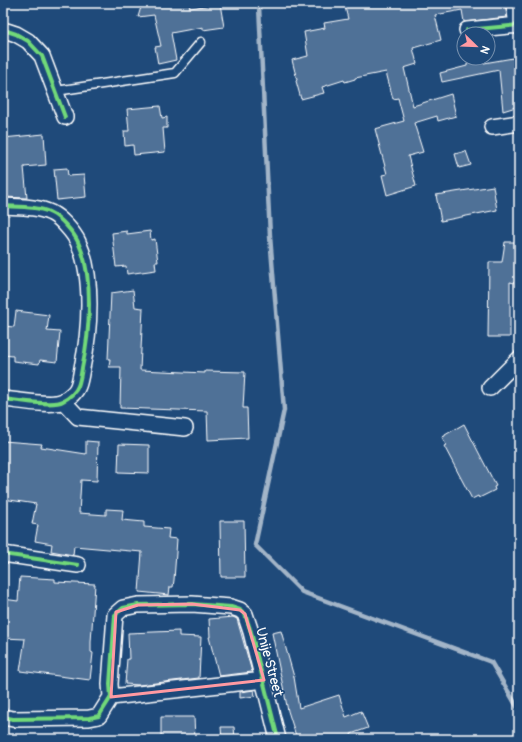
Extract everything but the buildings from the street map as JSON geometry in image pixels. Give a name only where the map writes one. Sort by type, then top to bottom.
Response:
[{"type":"street","points":[[496,28],[518,26],[514,3]]},
{"type":"street","points":[[3,31],[16,34],[28,41],[42,56],[65,117]]},
{"type":"street","points":[[492,127],[519,123]]},
{"type":"street","points":[[3,206],[36,209],[51,213],[69,228],[78,240],[85,263],[88,288],[87,346],[78,386],[71,395],[63,401],[54,404],[3,399]]},
{"type":"street","points":[[490,388],[519,358]]},
{"type":"street","points":[[63,401],[78,417],[185,428]]},
{"type":"street","points":[[3,554],[78,565]]},
{"type":"street","name":"Unije Street","points":[[111,697],[110,684],[115,615],[123,608],[138,604],[192,604],[231,607],[240,610],[245,614],[264,680],[278,739]]},
{"type":"street","points":[[3,717],[89,718],[99,716],[111,697],[264,680]]},
{"type":"lane","points":[[56,91],[175,73],[201,42]]},
{"type":"highlighted area","points":[[192,604],[240,610],[245,614],[264,680],[111,697],[116,612],[138,605]]},
{"type":"waterway","points":[[257,3],[259,6],[270,236],[284,410],[255,545],[302,592],[491,662],[519,710]]},
{"type":"cycle path","points":[[496,27],[519,25]]},
{"type":"cycle path","points":[[3,31],[16,34],[28,41],[42,56],[65,117]]},
{"type":"cycle path","points":[[3,206],[40,209],[55,215],[66,226],[76,238],[83,256],[89,304],[85,354],[79,382],[74,393],[70,397],[58,403],[34,403],[3,399]]},
{"type":"cycle path","points":[[3,554],[78,565]]},
{"type":"cycle path","points":[[3,717],[13,719],[89,718],[99,716],[111,697],[110,684],[115,615],[123,608],[138,605],[192,604],[231,607],[240,610],[245,614],[251,632],[278,739]]}]
